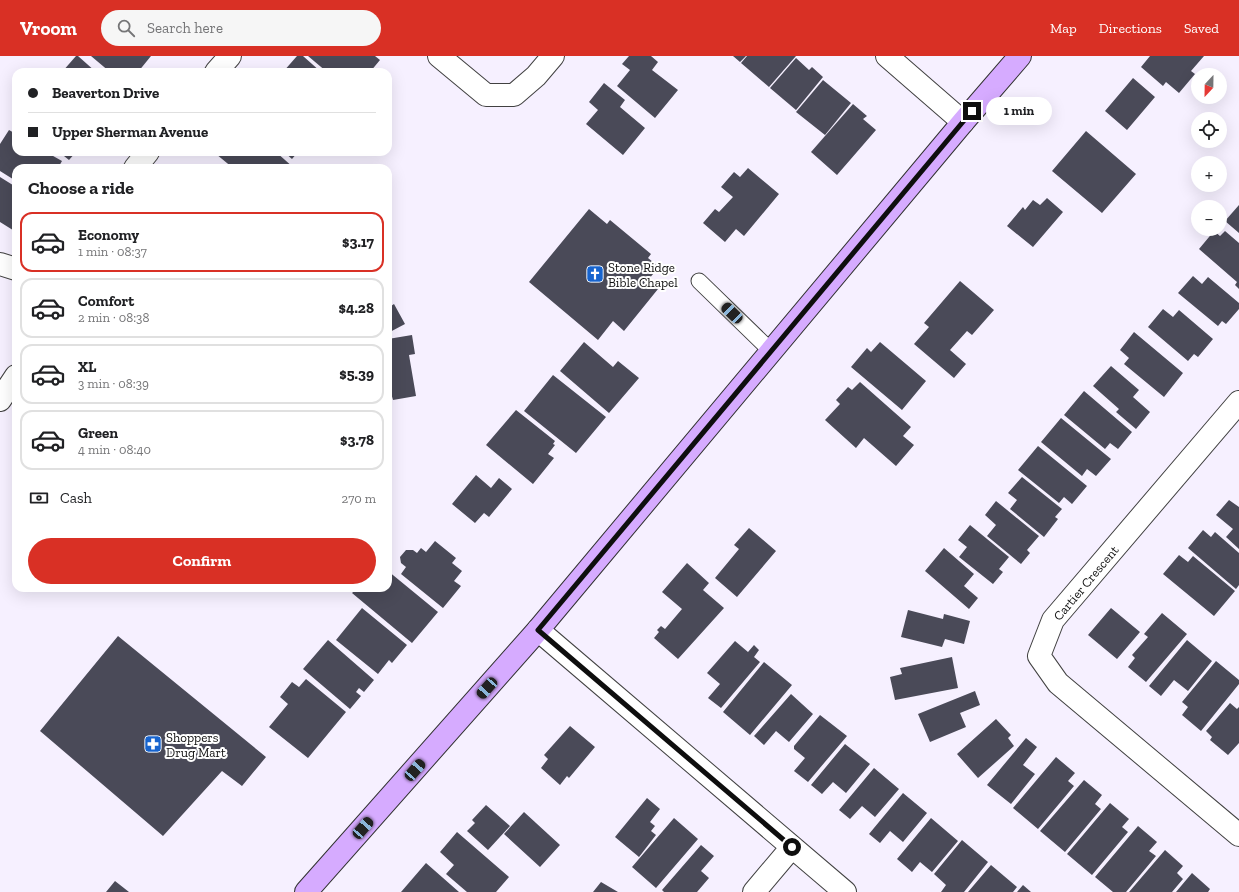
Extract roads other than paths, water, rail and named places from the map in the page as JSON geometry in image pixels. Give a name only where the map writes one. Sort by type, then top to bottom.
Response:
[{"type":"main road","points":[[306,892],[538,630],[963,122],[1020,56]]},
{"type":"street","points":[[220,68],[230,56]]},
{"type":"street","points":[[439,56],[486,95],[514,95],[536,76],[553,56]]},
{"type":"street","points":[[887,56],[963,122]]},
{"type":"street","points":[[138,164],[145,156]]},
{"type":"street","points":[[0,264],[12,268]]},
{"type":"street","points":[[0,400],[12,382]]},
{"type":"street","name":"Cartier Crescent","points":[[1239,402],[1053,620],[1039,656],[1058,683],[1239,835]]},
{"type":"street","points":[[538,630],[845,892]]},
{"type":"street","points":[[754,892],[792,847]]},
{"type":"lane","points":[[699,281],[771,351]]},
{"type":"place","name":"Stone Ridge Bible Chapel","points":[[595,274]]},
{"type":"place","name":"Shoppers Drug Mart","points":[[153,744]]}]
